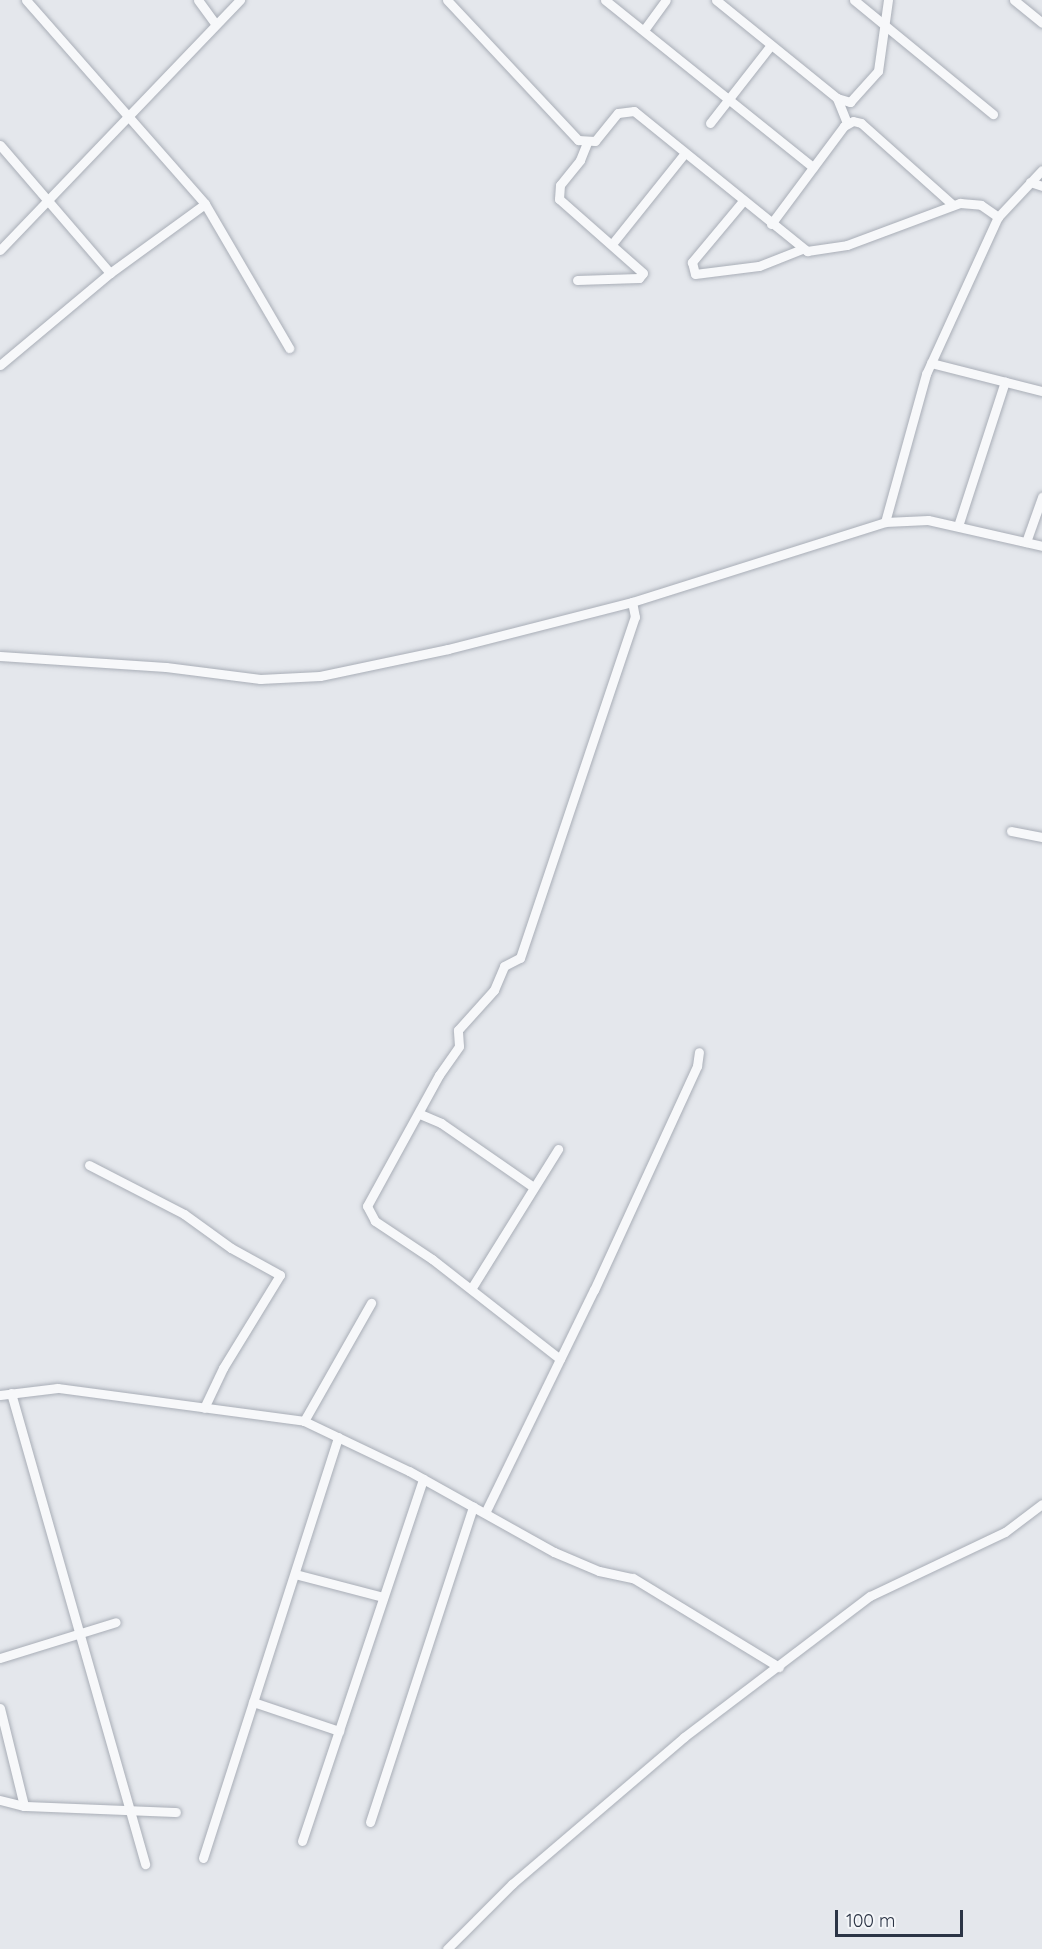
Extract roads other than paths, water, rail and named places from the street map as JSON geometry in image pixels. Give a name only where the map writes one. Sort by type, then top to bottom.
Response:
[{"type":"street","points":[[26,0],[130,115],[206,204],[289,348]]},
{"type":"street","points":[[198,0],[215,23]]},
{"type":"street","points":[[0,250],[215,23],[240,0]]},
{"type":"street","points":[[447,0],[578,140],[586,143],[597,139],[618,113],[630,110],[802,249],[816,252],[847,245],[952,205],[974,203],[998,218]]},
{"type":"street","points":[[605,0],[813,167]]},
{"type":"street","points":[[644,30],[666,0]]},
{"type":"street","points":[[716,0],[837,98],[850,102],[878,71],[888,0]]},
{"type":"street","points":[[854,0],[993,114]]},
{"type":"street","points":[[1014,0],[1042,23]]},
{"type":"street","points":[[710,123],[771,45]]},
{"type":"street","points":[[837,98],[847,123]]},
{"type":"street","points":[[771,224],[847,123]]},
{"type":"street","points":[[847,123],[861,123],[952,205]]},
{"type":"street","points":[[577,280],[642,276],[641,268],[559,199],[560,185],[580,160],[586,143]]},
{"type":"street","points":[[0,145],[110,273]]},
{"type":"street","points":[[612,244],[684,154]]},
{"type":"street","points":[[885,522],[898,463],[931,363],[998,218],[1042,170]]},
{"type":"street","points":[[1030,182],[1042,186]]},
{"type":"street","points":[[743,201],[692,262],[695,274],[759,266],[802,249]]},
{"type":"street","points":[[0,365],[110,273],[206,204]]},
{"type":"street","points":[[931,363],[1042,391]]},
{"type":"street","points":[[958,526],[1005,381]]},
{"type":"street","points":[[1026,542],[1042,497]]},
{"type":"street","points":[[0,656],[166,667],[260,680],[291,678],[448,649],[632,602],[885,522],[928,520],[1042,546]]},
{"type":"street","points":[[560,1359],[471,1290],[375,1221],[367,1206],[420,1114],[439,1074],[459,1046],[459,1030],[494,990],[504,966],[520,958],[635,617],[632,602]]},
{"type":"street","points":[[1011,831],[1042,837]]},
{"type":"street","points":[[485,1513],[697,1066],[699,1052]]},
{"type":"street","points":[[420,1114],[441,1123],[532,1186]]},
{"type":"street","points":[[471,1290],[532,1186],[558,1149]]},
{"type":"street","points":[[89,1165],[184,1214],[231,1248],[280,1275],[223,1368],[204,1408]]},
{"type":"street","points":[[304,1421],[371,1303]]},
{"type":"street","points":[[0,1395],[58,1388],[304,1421],[423,1479],[563,1556],[599,1571],[633,1578],[779,1667]]},
{"type":"street","points":[[11,1393],[145,1864]]},
{"type":"street","points":[[203,1858],[338,1437]]},
{"type":"street","points":[[302,1841],[423,1479]]},
{"type":"street","points":[[447,1949],[512,1884],[684,1737],[870,1596],[1005,1532],[1042,1504]]},
{"type":"street","points":[[370,1822],[473,1506]]},
{"type":"street","points":[[295,1574],[383,1597]]},
{"type":"street","points":[[0,1658],[116,1622]]},
{"type":"street","points":[[253,1702],[339,1731]]},
{"type":"street","points":[[0,1708],[24,1806]]},
{"type":"street","points":[[0,1800],[24,1806],[176,1812]]}]
